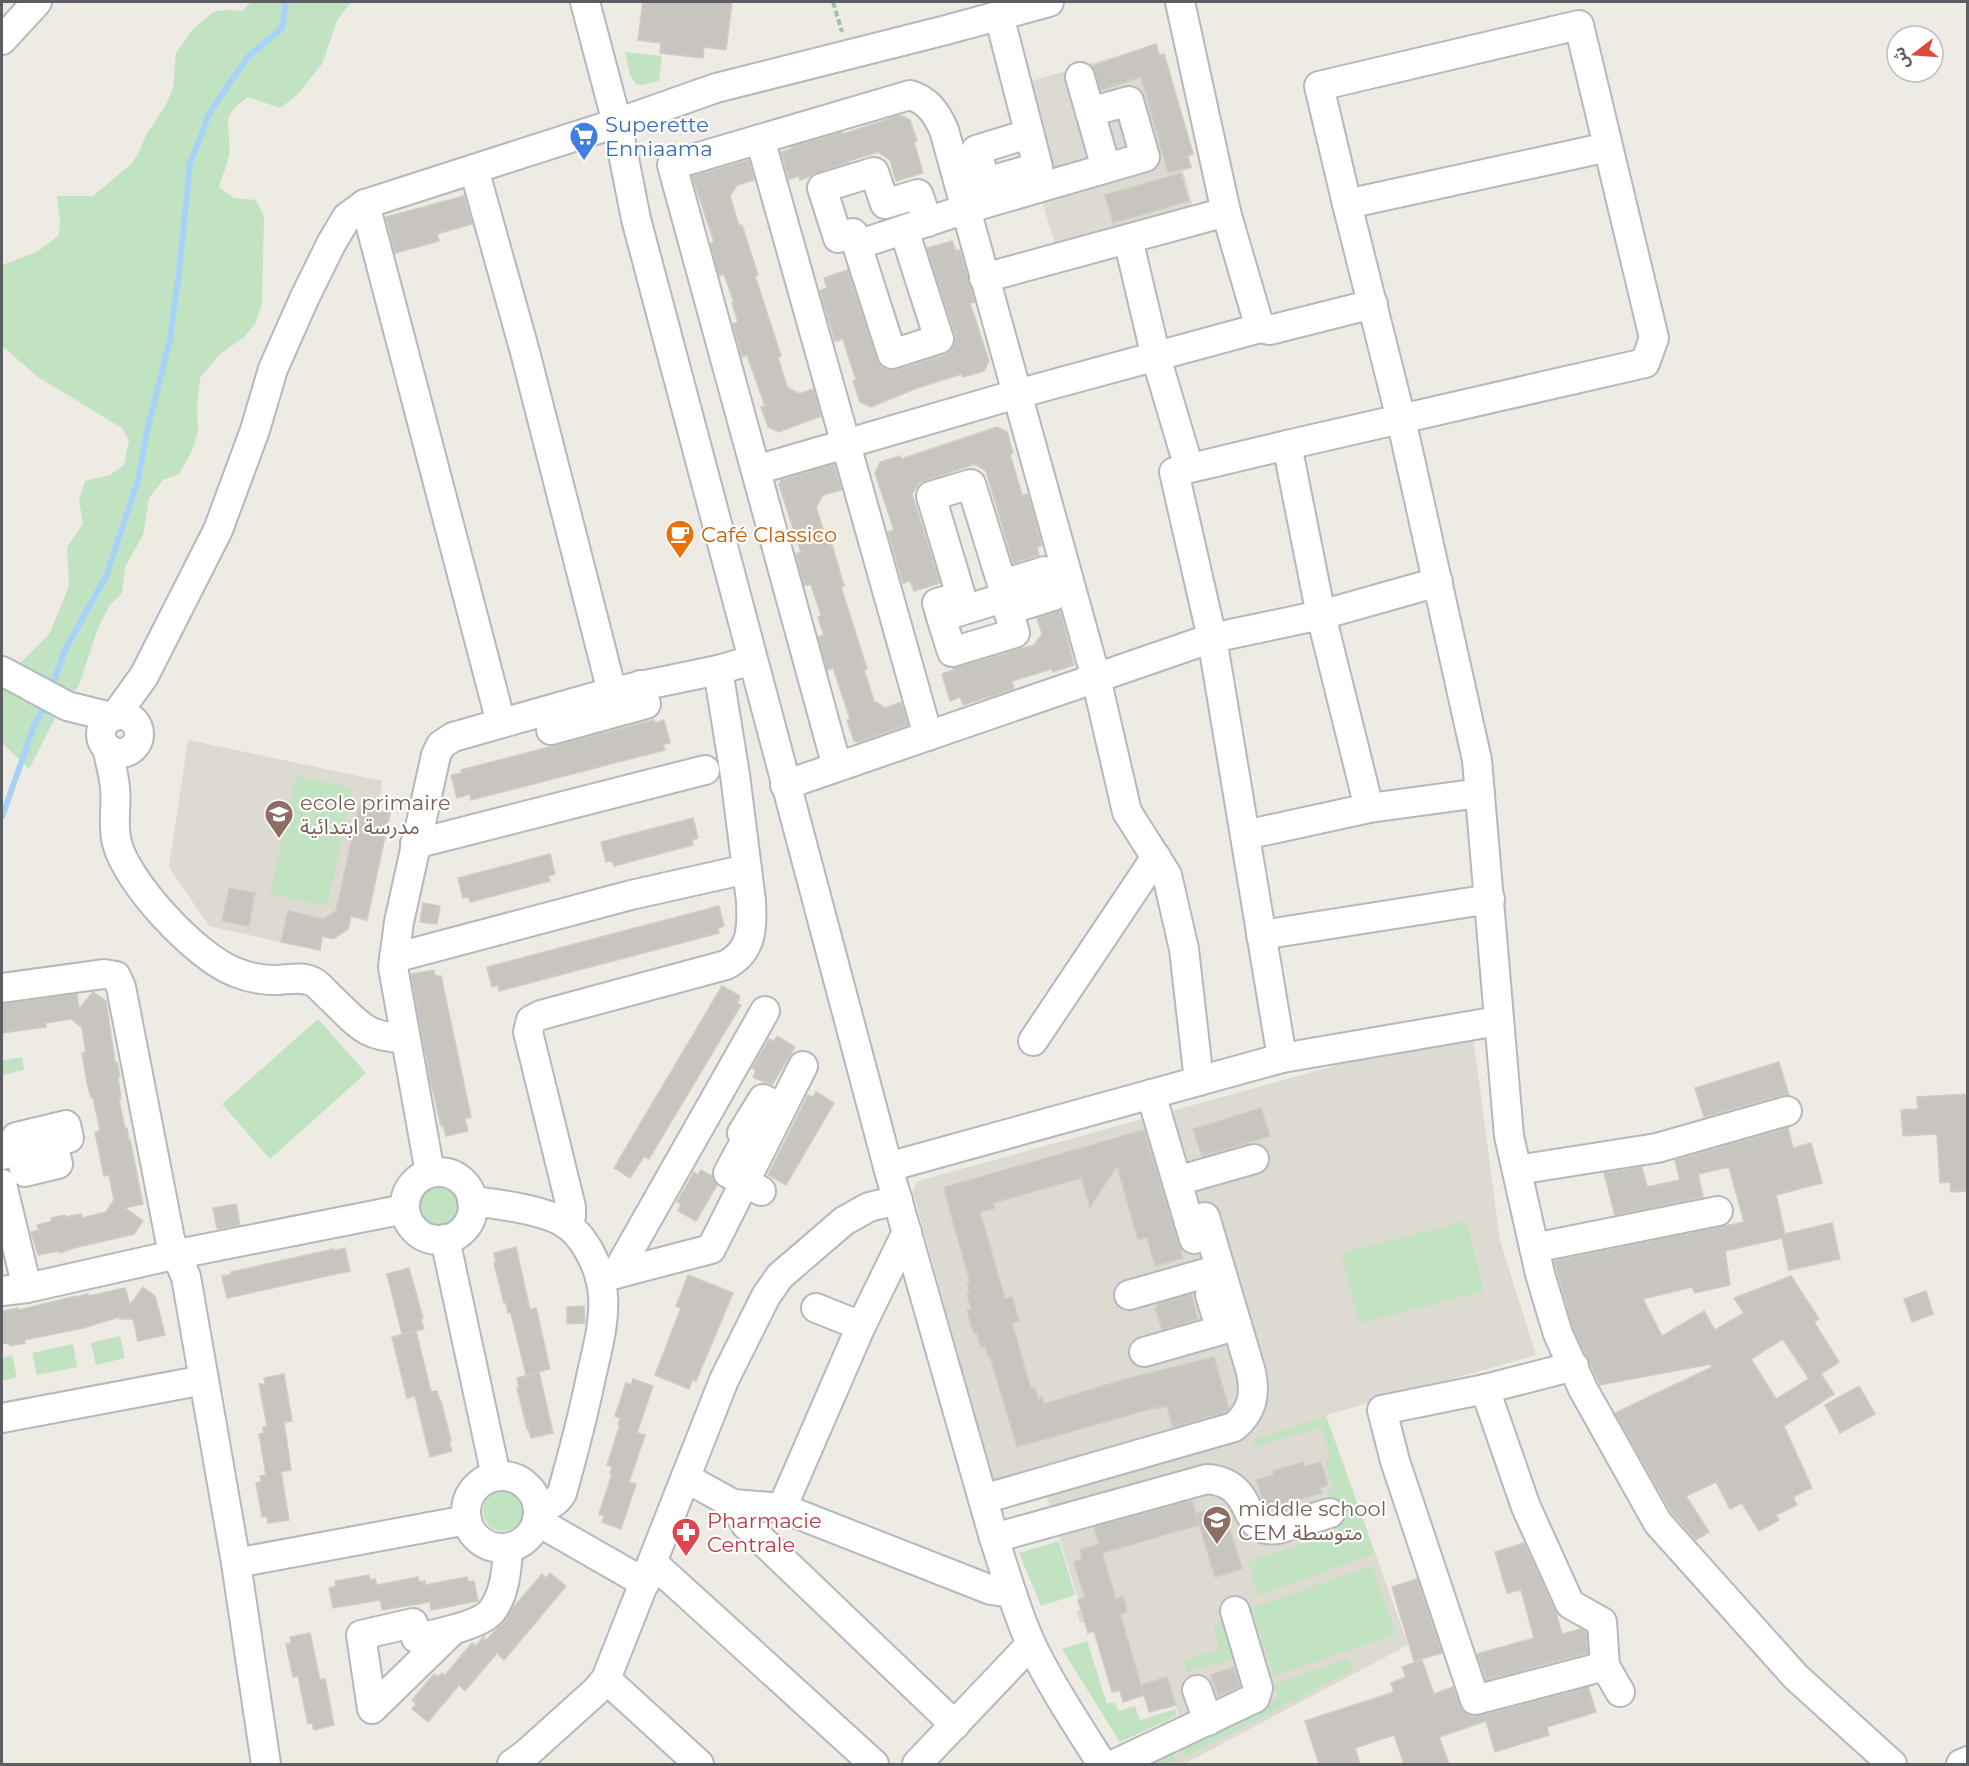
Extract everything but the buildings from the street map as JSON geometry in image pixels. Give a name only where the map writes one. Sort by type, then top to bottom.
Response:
[{"type":"street","points":[[2,40],[37,2]]},
{"type":"street","points":[[585,2],[617,123],[636,219],[785,785],[888,1167],[994,1538],[1031,1644],[1051,1683],[1102,1764]]},
{"type":"street","points":[[405,1038],[386,1038],[365,1030],[314,982],[299,978],[274,980],[246,977],[226,969],[207,957],[179,932],[141,888],[128,868],[117,843],[114,818],[117,732],[218,530],[255,430],[273,369],[304,299],[346,218],[365,204],[617,123],[716,88],[1048,2]]},
{"type":"street","points":[[1180,2],[1226,212],[1260,328]]},
{"type":"street","points":[[999,15],[1028,134]]},
{"type":"street","points":[[1282,1058],[1212,638],[1174,472],[1287,445],[1401,419],[1645,363],[1654,338],[1579,25],[1319,86],[1401,419],[1477,759],[1509,1136],[1534,1248],[1558,1334],[1583,1389],[1658,1523],[1796,1677],[1892,1764]]},
{"type":"street","points":[[1080,77],[1106,168]]},
{"type":"street","points":[[837,767],[672,165],[910,95],[919,98],[934,112],[944,130],[984,278],[1009,396],[1058,581],[1096,678],[1127,812],[1167,875],[1184,949],[1199,1081]]},
{"type":"street","points":[[857,245],[966,209],[1145,157],[1129,101],[1090,112]]},
{"type":"street","points":[[760,139],[780,210],[795,197],[810,244],[794,259],[805,299],[791,303],[813,373],[825,369],[865,511],[847,517],[869,585],[884,580],[893,613],[911,607],[931,673],[912,679],[928,736]]},
{"type":"street","points":[[1347,204],[1608,147]]},
{"type":"street","points":[[474,169],[531,376],[612,692]]},
{"type":"street","points":[[874,172],[885,204],[918,194],[916,226],[939,339],[892,354],[857,245],[853,233],[838,238],[822,188],[874,172]]},
{"type":"street","points":[[365,204],[501,723]]},
{"type":"street","points":[[984,278],[1226,212]]},
{"type":"street","points":[[1128,239],[1156,357],[1189,468]]},
{"type":"street","points":[[1009,396],[1260,328],[1270,330],[1372,304]]},
{"type":"street","points":[[756,470],[897,429],[902,445],[975,424],[1006,414],[1009,396]]},
{"type":"street","points":[[1287,445],[1321,615],[1370,808]]},
{"type":"street","points":[[971,484],[1002,584],[1045,571],[1058,581],[1053,596],[1008,610],[1015,633],[952,652],[937,603],[961,596],[931,496],[971,484]]},
{"type":"street","points":[[941,617],[1058,581]]},
{"type":"street","points":[[785,785],[1212,638],[1321,615],[1438,582]]},
{"type":"street","points":[[430,1173],[395,985],[394,958],[415,844],[436,755],[441,745],[453,737],[612,692],[718,670],[752,660]]},
{"type":"street","points":[[567,1225],[572,1216],[571,1207],[528,1032],[529,1024],[541,1015],[598,999],[594,985],[679,960],[684,976],[726,965],[738,959],[745,949],[752,917],[735,775],[718,670]]},
{"type":"street","points":[[2,671],[117,732]]},
{"type":"street","points":[[462,735],[466,752],[646,704],[640,685]]},
{"type":"street","points":[[415,844],[705,770]]},
{"type":"street","points":[[1245,835],[1370,808],[1480,793]]},
{"type":"street","points":[[1033,1041],[1156,857]]},
{"type":"street","points":[[394,958],[488,932],[484,915],[552,896],[557,914],[630,895],[627,879],[693,860],[698,878],[747,869]]},
{"type":"street","points":[[1261,935],[1490,899]]},
{"type":"street","points":[[2,988],[104,974],[111,974],[118,979],[170,1239],[186,1277],[212,1424],[228,1421],[235,1457],[218,1460],[257,1703],[273,1701],[279,1739],[265,1753]]},
{"type":"street","points":[[538,1514],[557,1502],[562,1493],[579,1432],[602,1328],[603,1296],[608,1276],[765,1011]]},
{"type":"street","points":[[888,1167],[1282,1058],[1498,1021]]},
{"type":"street","points":[[608,1276],[711,1249],[761,1191],[728,1173],[748,1136],[742,1133],[763,1099],[782,1108],[802,1066]]},
{"type":"street","points":[[1144,1352],[1221,1330],[1205,1217],[1189,1222],[1151,1094]]},
{"type":"street","points":[[1516,1170],[1657,1148],[1787,1111]]},
{"type":"street","points":[[10,1153],[25,1172],[58,1164],[53,1143]]},
{"type":"street","points":[[1177,1181],[1254,1159]]},
{"type":"street","points":[[440,1172],[455,1176],[466,1187],[472,1201],[472,1211],[466,1225],[455,1236],[445,1239],[434,1239],[419,1233],[411,1225],[405,1209],[411,1187],[430,1173],[440,1172]]},
{"type":"street","points":[[2,1184],[14,1290],[252,1240],[248,1222],[300,1211],[304,1229],[405,1209]]},
{"type":"street","points":[[520,1762],[606,1679],[724,1380],[766,1296],[780,1276],[844,1221],[869,1207],[898,1200]]},
{"type":"street","points":[[472,1201],[502,1205],[560,1220],[580,1237],[608,1276]]},
{"type":"street","points":[[1534,1248],[1718,1212]]},
{"type":"street","points":[[782,1508],[861,1326],[907,1232]]},
{"type":"street","points":[[445,1239],[496,1476]]},
{"type":"street","points":[[1130,1295],[1212,1271]]},
{"type":"street","points":[[983,1499],[1234,1427],[1242,1421],[1251,1404],[1253,1382],[1212,1271]]},
{"type":"street","points":[[816,1308],[861,1326]]},
{"type":"street","points":[[1574,1366],[1485,1389],[1382,1410],[1395,1461],[1475,1700],[1605,1666]]},
{"type":"street","points":[[2,1404],[143,1378],[146,1390]]},
{"type":"street","points":[[2,1418],[204,1378]]},
{"type":"street","points":[[1485,1389],[1526,1507],[1570,1604],[1602,1622],[1605,1666],[1620,1692]]},
{"type":"street","points":[[496,1476],[512,1477],[526,1484],[533,1492],[538,1514],[534,1531],[527,1539],[508,1548],[494,1547],[480,1541],[473,1533],[467,1520],[467,1504],[471,1494],[481,1482],[496,1476]]},
{"type":"street","points":[[686,1478],[733,1504],[782,1508],[991,1590],[1012,1593]]},
{"type":"street","points":[[994,1538],[1207,1479],[1226,1484],[1234,1489],[1241,1497],[1251,1518],[1263,1528],[1270,1530],[1330,1513]]},
{"type":"street","points":[[733,1504],[746,1525],[955,1725]]},
{"type":"street","points":[[236,1563],[364,1539],[361,1522],[405,1513],[412,1548],[333,1564],[329,1546]]},
{"type":"street","points":[[538,1514],[649,1573],[874,1764]]},
{"type":"street","points":[[408,1531],[467,1520]]},
{"type":"street","points":[[453,1630],[490,1614],[501,1592],[507,1569],[508,1548]]},
{"type":"street","points":[[1115,1764],[1251,1702],[1258,1688],[1235,1611]]},
{"type":"street","points":[[917,1764],[1031,1644]]},
{"type":"street","points":[[606,1679],[699,1764]]},
{"type":"street","points":[[1197,1689],[1208,1721]]},
{"type":"street","points":[[1961,1764],[1968,1761]]},
{"type":"path","points":[[832,2],[848,55]]},
{"type":"shaded area","points":[[1157,44],[1160,55],[1165,54],[1194,154],[1189,157],[1192,168],[1183,171],[1195,213],[1058,254],[1037,185],[1025,83]]},
{"type":"shaded area","name":"ecole primaire مدرسة ابتدائية","points":[[188,740],[382,781],[378,810],[391,813],[367,921],[351,917],[348,930],[334,939],[323,937],[320,951],[209,926],[169,867]]},
{"type":"shaded area","points":[[1472,1028],[1500,1241],[1536,1355],[1326,1415],[1408,1645],[1184,1764],[1129,1764],[1180,1721],[1176,1706],[1149,1713],[1144,1696],[1123,1702],[1119,1691],[1112,1693],[1094,1631],[1088,1633],[1085,1622],[1080,1623],[1077,1611],[1081,1609],[1045,1491],[999,1503],[913,1192],[914,1187],[918,1181]]},
{"type":"green space","points":[[251,2],[351,2],[337,21],[322,64],[297,95],[280,108],[248,97],[232,111],[229,117],[229,155],[219,187],[234,198],[256,200],[264,217],[262,304],[255,324],[244,337],[219,355],[200,378],[197,405],[198,432],[191,453],[179,474],[163,480],[149,498],[143,535],[125,567],[122,593],[109,606],[98,628],[79,685],[56,716],[29,769],[2,743],[2,694],[5,684],[15,668],[50,633],[69,586],[67,547],[83,524],[79,500],[85,481],[110,475],[124,465],[129,440],[122,428],[38,377],[2,346],[2,265],[37,252],[59,235],[57,196],[93,196],[131,164],[146,135],[166,105],[173,88],[176,53],[192,30],[213,12],[242,11]]},
{"type":"green space","points":[[625,52],[662,56],[659,81],[636,84],[630,75]]},
{"type":"green space","points":[[296,776],[353,788],[327,906],[270,894]]},
{"type":"green space","points":[[318,1019],[366,1073],[270,1159],[222,1104]]},
{"type":"green space","points":[[22,1057],[24,1070],[2,1075],[2,1061]]},
{"type":"green space","points":[[438,1185],[446,1186],[452,1191],[457,1197],[457,1213],[452,1219],[446,1224],[438,1225],[430,1224],[424,1219],[419,1213],[418,1205],[419,1197],[424,1191],[430,1186]]},
{"type":"green space","points":[[1466,1221],[1484,1291],[1359,1323],[1341,1253]]},
{"type":"green space","points":[[120,1336],[125,1358],[96,1365],[91,1343]]},
{"type":"green space","points":[[73,1344],[77,1367],[37,1375],[32,1353]]},
{"type":"green space","points":[[12,1355],[17,1377],[2,1381],[2,1358]]},
{"type":"green space","points":[[1326,1417],[1375,1554],[1258,1595],[1248,1561],[1339,1533],[1327,1491],[1333,1489],[1324,1461],[1331,1459],[1322,1427],[1255,1447],[1252,1440]]},
{"type":"green space","points":[[503,1491],[511,1492],[517,1497],[522,1503],[522,1519],[517,1525],[511,1530],[503,1531],[495,1530],[489,1525],[484,1519],[483,1511],[484,1503],[489,1497],[495,1492]]},
{"type":"green space","points":[[1059,1541],[1075,1595],[1041,1606],[1019,1553]]},
{"type":"green space","points":[[1372,1566],[1396,1634],[1274,1676],[1251,1608]]},
{"type":"green space","points":[[1222,1622],[1233,1659],[1187,1672],[1184,1660],[1220,1650],[1213,1625]]},
{"type":"green space","points":[[1087,1641],[1107,1704],[1115,1702],[1118,1711],[1135,1706],[1140,1720],[1175,1709],[1177,1716],[1120,1742],[1062,1649]]},
{"type":"green space","points":[[1348,1658],[1353,1670],[1185,1757],[1181,1748],[1278,1698],[1274,1685]]},
{"type":"green space","points":[[1172,1752],[1177,1760],[1169,1764],[1149,1764]]},
{"type":"waterway","points":[[51,690],[64,652],[107,574],[138,480],[147,431],[170,339],[190,164],[209,114],[230,82],[249,56],[282,28],[286,2]]},
{"type":"waterway","points":[[2,817],[34,726],[47,702]]},
{"type":"place","name":"Superette Enniaama","points":[[584,162]]},
{"type":"place","name":"Café Classico","points":[[680,560]]},
{"type":"place","name":"ecole primaire مدرسة ابتدائية","points":[[279,840]]},
{"type":"place","name":"middle school CEM متوسطة","points":[[1217,1546]]},
{"type":"place","name":"Pharmacie Centrale","points":[[686,1558]]}]
